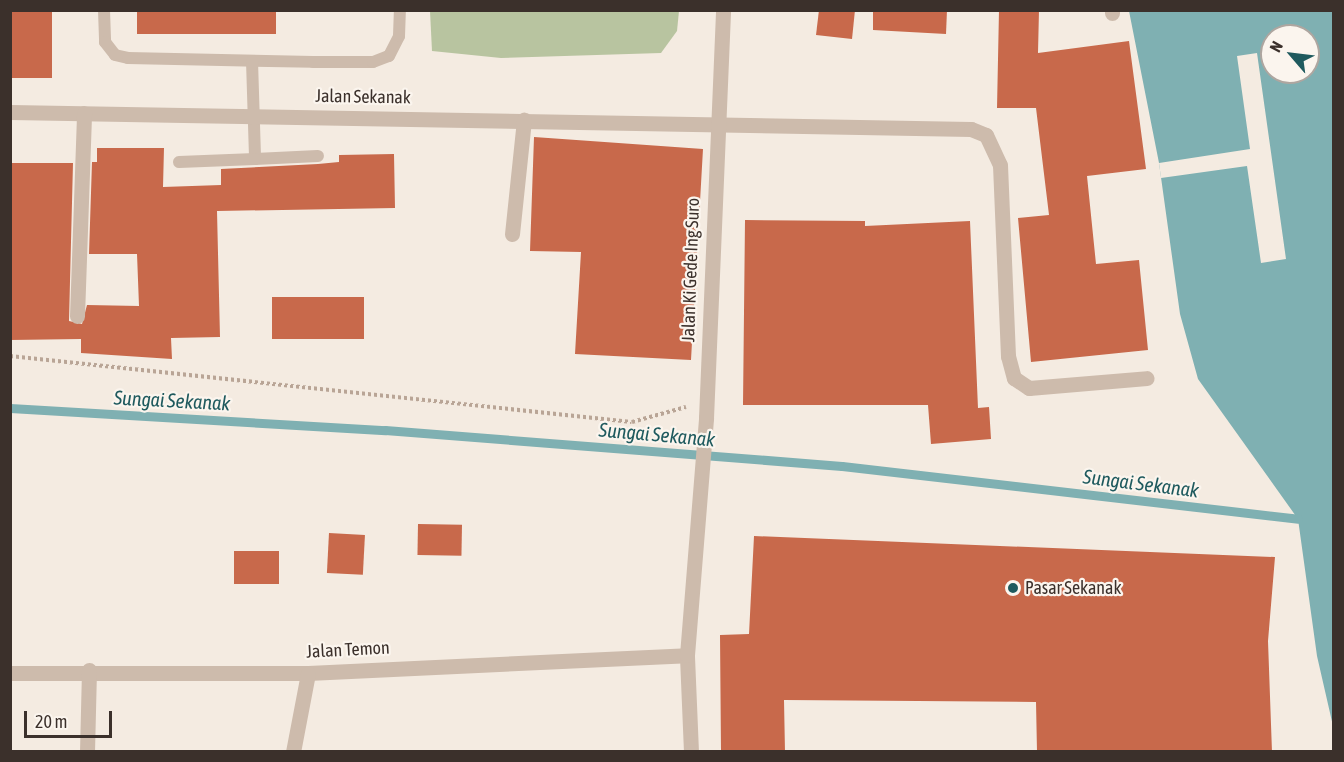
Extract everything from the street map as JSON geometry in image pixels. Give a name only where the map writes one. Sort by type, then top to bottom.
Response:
[{"type":"street","name":"Jalan Ki Gede Ing Suro","points":[[690,752],[687,655],[694,537],[706,418],[715,123],[723,10]]},
{"type":"street","name":"Jalan Sekanak","points":[[10,112],[971,129],[986,135],[1000,165],[1008,356],[1014,378],[1029,388],[1147,378]]},
{"type":"street","points":[[77,316],[84,113]]},
{"type":"street","points":[[512,234],[524,120]]},
{"type":"street","name":"Jalan Temon","points":[[10,673],[89,670],[308,673],[446,663],[496,664],[687,655]]},
{"type":"street","points":[[87,752],[89,670]]},
{"type":"street","points":[[293,752],[308,673]]},
{"type":"lane","points":[[104,10],[105,42],[115,55],[252,61],[373,62],[389,56],[399,36],[400,10]]},
{"type":"lane","points":[[252,61],[255,159]]},
{"type":"lane","points":[[179,162],[318,156]]},
{"type":"path","points":[[10,356],[632,422],[706,400]]},
{"type":"green space","points":[[430,10],[679,11],[677,31],[661,53],[501,58],[432,51]]},
{"type":"water","points":[[1129,11],[1333,11],[1333,726],[1317,656],[1298,519],[1198,379],[1180,314],[1159,163]]},
{"type":"pier","points":[[1257,53],[1286,259],[1261,263],[1247,166],[1161,178],[1159,163],[1250,149],[1237,56]]},
{"type":"building","points":[[10,10],[52,10],[52,78],[10,78]]},
{"type":"building","points":[[137,10],[276,10],[276,34],[137,34]]},
{"type":"building","points":[[819,10],[855,10],[852,39],[816,35]]},
{"type":"building","points":[[873,10],[947,10],[946,34],[873,30]]},
{"type":"building","points":[[999,10],[1039,10],[1038,53],[1129,41],[1146,169],[1087,176],[1096,264],[1139,260],[1148,350],[1031,362],[1018,218],[1049,215],[1036,108],[997,108]]},
{"type":"building","points":[[534,137],[703,149],[691,360],[575,354],[581,252],[530,251]]},
{"type":"building","points":[[97,148],[164,148],[163,187],[221,185],[221,169],[339,162],[339,155],[394,154],[395,208],[217,211],[220,337],[171,338],[172,359],[81,353],[81,339],[10,340],[10,163],[73,163],[69,321],[82,324],[87,305],[139,306],[137,254],[89,254],[92,162],[97,162]]},
{"type":"building","points":[[745,220],[865,221],[865,226],[970,221],[978,408],[989,407],[991,439],[931,444],[928,405],[743,405]]},
{"type":"building","points":[[272,297],[364,297],[364,339],[272,339]]},
{"type":"building","points":[[418,524],[462,525],[461,556],[417,555]]},
{"type":"building","points":[[329,533],[365,535],[363,575],[327,573]]},
{"type":"building","points":[[754,536],[1275,557],[1268,641],[1272,752],[1037,752],[1036,702],[784,700],[785,752],[721,752],[720,635],[749,634]]},
{"type":"building","points":[[234,551],[279,551],[279,584],[234,584]]},
{"type":"waterway","name":"Sungai Sekanak","points":[[10,408],[385,430],[842,466],[1298,519]]},
{"type":"place","name":"Pasar Sekanak","points":[[1013,588]]}]
